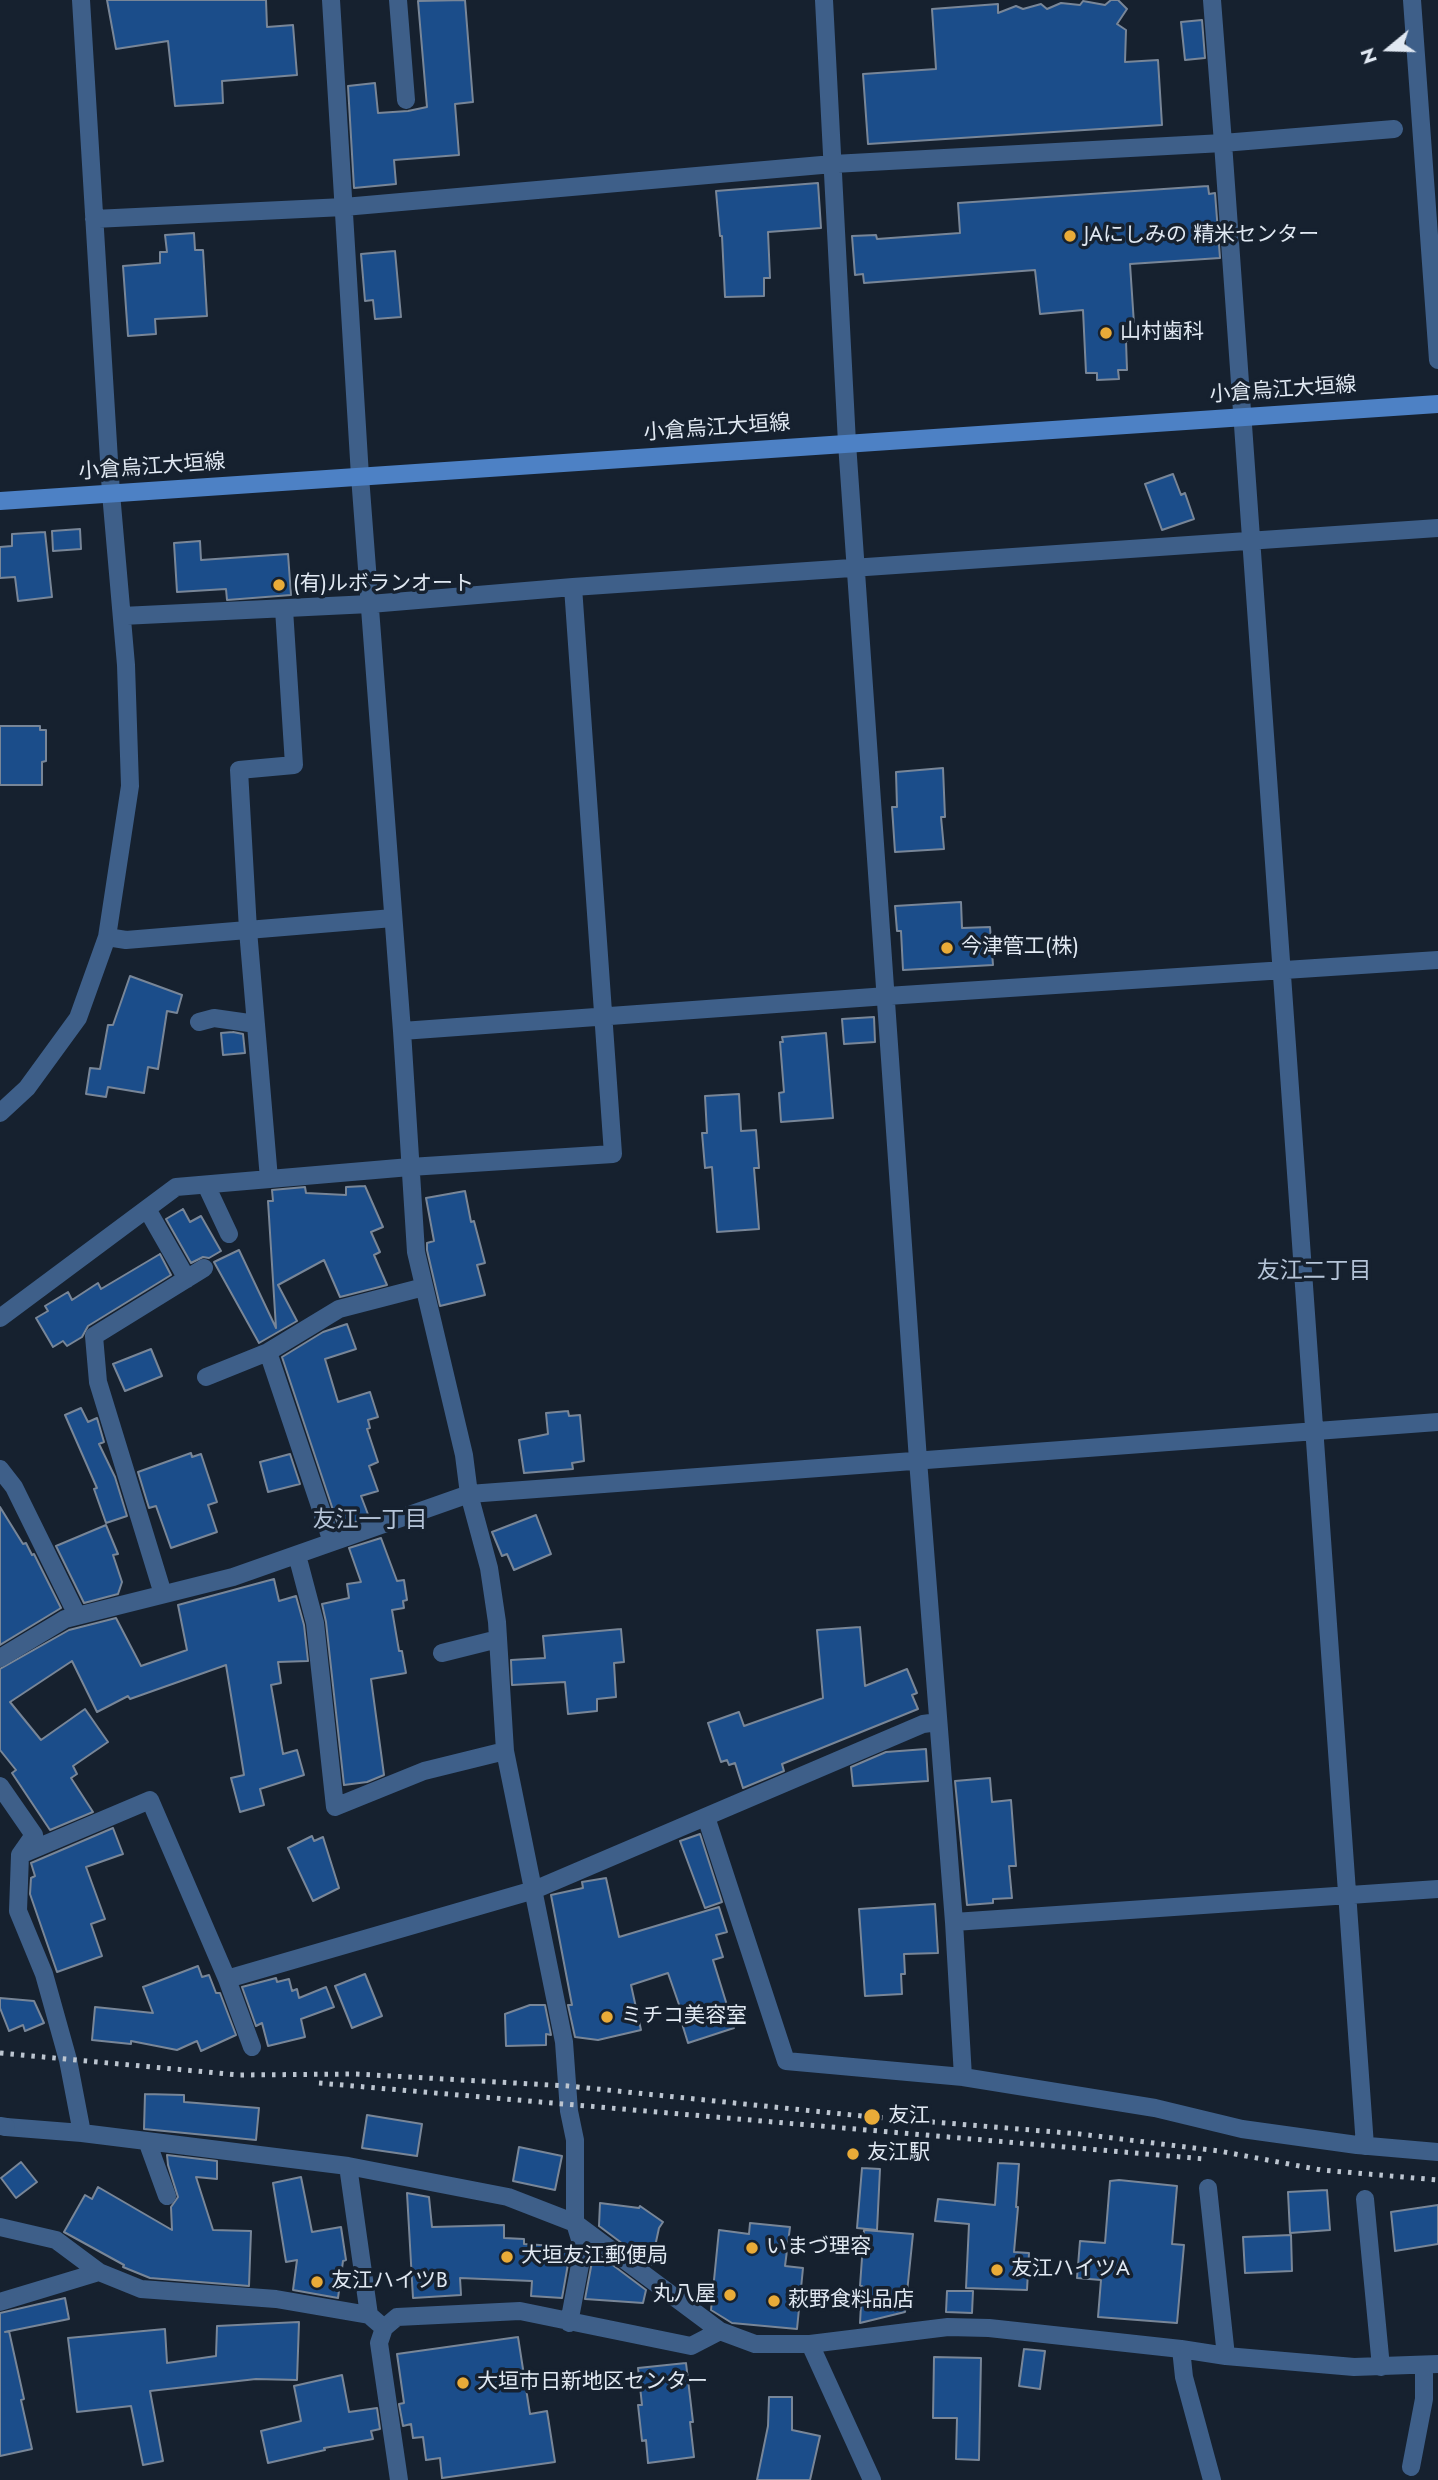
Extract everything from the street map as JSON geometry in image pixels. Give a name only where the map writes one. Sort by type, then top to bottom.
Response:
[{"type":"main road","name":"小倉烏江大垣線","points":[[0,501],[1438,404]]},
{"type":"street","points":[[0,1113],[27,1088],[78,1018],[107,937],[130,786],[126,664],[111,493],[80,0]]},
{"type":"street","points":[[331,0],[360,476],[416,1252],[464,1455],[469,1494],[489,1568],[498,1639],[505,1751],[564,2042],[569,2111],[576,2140],[575,2223],[583,2249],[569,2323]]},
{"type":"street","points":[[398,0],[406,100]]},
{"type":"street","points":[[824,0],[847,443],[918,1460],[954,1922],[962,2077]]},
{"type":"street","points":[[1212,0],[1365,2146]]},
{"type":"street","points":[[1412,0],[1438,360]]},
{"type":"street","points":[[94,219],[344,208],[833,164],[1223,143],[1394,129]]},
{"type":"street","points":[[122,617],[370,604],[573,587],[1438,528]]},
{"type":"street","points":[[0,1318],[176,1187],[410,1167],[613,1154],[573,587]]},
{"type":"street","points":[[269,1179],[248,930],[239,770],[294,765],[284,609]]},
{"type":"street","points":[[107,937],[127,940],[393,918]]},
{"type":"street","points":[[402,1031],[1438,960]]},
{"type":"street","points":[[199,1022],[214,1018],[256,1024]]},
{"type":"street","points":[[206,1185],[229,1234]]},
{"type":"street","points":[[147,1209],[187,1279]]},
{"type":"street","points":[[163,1594],[98,1382],[94,1336],[204,1268]]},
{"type":"street","points":[[206,1377],[268,1352],[339,1309],[424,1287]]},
{"type":"street","points":[[268,1352],[332,1542]]},
{"type":"street","points":[[0,1658],[65,1619],[233,1577],[469,1494],[1438,1422]]},
{"type":"street","points":[[0,1469],[14,1487],[77,1615]]},
{"type":"street","points":[[296,1555],[315,1623],[335,1807],[424,1771],[505,1751]]},
{"type":"street","points":[[442,1653],[498,1639]]},
{"type":"street","points":[[227,1979],[534,1890],[923,1724],[938,1722]]},
{"type":"street","points":[[0,1786],[34,1835],[20,1855],[18,1910],[44,1974],[68,2060],[82,2133]]},
{"type":"street","points":[[20,1855],[150,1800],[227,1979],[252,2047]]},
{"type":"street","points":[[706,1817],[786,2062],[962,2077],[1156,2108],[1242,2129],[1365,2146],[1438,2152]]},
{"type":"street","points":[[954,1922],[1438,1889]]},
{"type":"street","points":[[3,2127],[82,2133],[348,2166],[508,2197],[575,2223],[720,2331],[755,2344],[810,2344],[948,2327],[989,2328],[1226,2356],[1354,2367],[1431,2364],[1411,2466]]},
{"type":"street","points":[[147,2141],[167,2196]]},
{"type":"street","points":[[348,2166],[369,2315]]},
{"type":"street","points":[[1208,2188],[1226,2356]]},
{"type":"street","points":[[1365,2199],[1381,2367]]},
{"type":"street","points":[[0,2227],[56,2241],[99,2272],[141,2289],[276,2298],[369,2315],[384,2328]]},
{"type":"street","points":[[0,2302],[99,2272]]},
{"type":"street","points":[[399,2480],[379,2343],[384,2328],[397,2317],[520,2311],[691,2346],[720,2331]]},
{"type":"street","points":[[810,2344],[872,2480]]},
{"type":"street","points":[[1181,2349],[1184,2377],[1212,2480]]},
{"type":"building","points":[[107,0],[266,0],[267,27],[293,25],[297,75],[222,81],[223,103],[175,106],[168,41],[116,49]]},
{"type":"building","points":[[465,0],[473,102],[455,104],[459,155],[394,160],[396,184],[354,188],[348,86],[375,83],[378,113],[427,107],[418,1]]},
{"type":"building","points":[[1111,0],[1118,0],[1127,9],[1117,24],[1126,30],[1125,62],[1158,60],[1162,125],[868,144],[863,74],[936,69],[932,9],[998,4],[998,13],[1016,6],[1023,9],[1041,4],[1047,9],[1061,3],[1080,5],[1083,1],[1105,5]]},
{"type":"building","points":[[1202,20],[1205,58],[1185,60],[1181,22]]},
{"type":"building","points":[[818,183],[821,228],[768,232],[770,278],[764,278],[764,296],[725,297],[722,236],[716,191]]},
{"type":"building","name":"JAにしみの 精米センター","points":[[1208,186],[1209,194],[1215,193],[1220,258],[1130,264],[1134,324],[1128,325],[1127,370],[1118,370],[1119,379],[1097,380],[1097,373],[1086,373],[1083,310],[1040,314],[1035,270],[864,283],[863,274],[855,275],[852,236],[876,235],[877,239],[960,233],[958,203]]},
{"type":"building","points":[[194,233],[195,250],[203,250],[207,316],[155,319],[156,334],[128,336],[123,266],[160,263],[160,252],[167,252],[165,235]]},
{"type":"building","points":[[395,251],[401,317],[375,319],[373,300],[365,301],[361,254]]},
{"type":"building","points":[[1173,474],[1181,495],[1185,493],[1194,519],[1162,530],[1145,484]]},
{"type":"building","points":[[80,529],[81,549],[53,551],[52,531]]},
{"type":"building","points":[[45,532],[52,597],[18,601],[15,577],[0,578],[0,547],[12,546],[12,534]]},
{"type":"building","points":[[200,541],[201,560],[288,554],[291,595],[227,600],[226,589],[177,592],[174,543]]},
{"type":"building","points":[[0,726],[40,726],[40,730],[46,730],[46,761],[42,762],[42,785],[0,785]]},
{"type":"building","points":[[943,768],[945,817],[941,817],[944,849],[895,852],[892,807],[897,807],[896,772]]},
{"type":"building","name":"今津管工(株)","points":[[961,902],[962,928],[990,927],[993,965],[903,970],[901,931],[897,931],[895,906]]},
{"type":"building","points":[[130,976],[182,995],[177,1013],[167,1011],[158,1069],[148,1067],[144,1093],[108,1087],[106,1097],[86,1094],[90,1068],[100,1069],[108,1025],[113,1025]]},
{"type":"building","points":[[874,1017],[875,1042],[844,1044],[842,1019]]},
{"type":"building","points":[[221,1033],[243,1034],[245,1053],[223,1055]]},
{"type":"building","points":[[826,1033],[833,1118],[781,1122],[779,1093],[784,1092],[780,1042],[783,1042],[782,1037]]},
{"type":"building","points":[[739,1094],[741,1131],[756,1130],[759,1168],[754,1168],[759,1229],[717,1232],[712,1167],[705,1168],[702,1133],[707,1133],[705,1096]]},
{"type":"building","points":[[365,1186],[383,1227],[371,1232],[380,1252],[374,1255],[387,1285],[340,1297],[324,1260],[278,1285],[297,1321],[259,1343],[214,1262],[239,1250],[276,1328],[268,1201],[273,1201],[272,1190],[305,1187],[306,1193],[346,1195],[346,1187]]},
{"type":"building","points":[[465,1191],[471,1222],[474,1221],[485,1263],[477,1265],[485,1295],[440,1306],[427,1250],[427,1243],[434,1241],[426,1198]]},
{"type":"building","points":[[183,1209],[190,1222],[201,1216],[221,1251],[191,1263],[166,1219]]},
{"type":"building","points":[[160,1254],[171,1275],[88,1326],[82,1337],[67,1346],[63,1341],[53,1347],[36,1318],[48,1311],[45,1306],[68,1292],[72,1300],[98,1283],[101,1289]]},
{"type":"building","points":[[347,1324],[356,1349],[325,1359],[338,1402],[370,1392],[378,1417],[368,1420],[370,1428],[367,1429],[378,1462],[369,1466],[378,1491],[361,1496],[369,1517],[339,1528],[282,1357],[323,1332]]},
{"type":"building","points":[[151,1349],[162,1376],[125,1391],[113,1364]]},
{"type":"building","points":[[81,1408],[88,1422],[97,1418],[104,1442],[99,1444],[115,1477],[127,1516],[106,1523],[94,1489],[97,1488],[65,1415]]},
{"type":"building","points":[[568,1411],[569,1416],[580,1415],[584,1461],[572,1463],[573,1469],[524,1473],[519,1440],[548,1434],[546,1413]]},
{"type":"building","points":[[191,1453],[192,1457],[201,1454],[217,1502],[208,1505],[217,1532],[171,1548],[156,1506],[149,1508],[138,1472]]},
{"type":"building","points":[[290,1454],[300,1484],[268,1492],[260,1462]]},
{"type":"building","points":[[0,1507],[23,1544],[26,1543],[32,1555],[34,1554],[61,1608],[0,1645]]},
{"type":"building","points":[[536,1515],[551,1554],[514,1570],[507,1554],[502,1556],[492,1532]]},
{"type":"building","points":[[106,1525],[118,1554],[113,1555],[122,1582],[118,1594],[84,1603],[56,1546]]},
{"type":"building","points":[[381,1538],[397,1581],[404,1580],[407,1600],[403,1601],[404,1608],[392,1610],[406,1673],[371,1679],[384,1775],[367,1782],[344,1785],[322,1604],[349,1598],[347,1584],[361,1582],[349,1548]]},
{"type":"building","points":[[274,1579],[279,1601],[296,1596],[304,1625],[308,1661],[278,1662],[281,1683],[271,1685],[283,1754],[297,1750],[304,1775],[260,1789],[264,1805],[240,1812],[231,1778],[244,1775],[226,1665],[130,1699],[128,1696],[97,1712],[72,1661],[10,1702],[41,1740],[85,1709],[108,1742],[73,1766],[77,1774],[71,1778],[93,1812],[50,1830],[12,1773],[16,1770],[0,1750],[0,1669],[69,1630],[116,1618],[141,1666],[187,1650],[178,1605]]},
{"type":"building","points":[[860,1627],[865,1686],[907,1669],[917,1693],[912,1695],[918,1709],[782,1764],[784,1771],[743,1788],[735,1763],[729,1765],[727,1760],[721,1762],[708,1723],[739,1712],[744,1726],[823,1698],[817,1630]]},
{"type":"building","points":[[621,1629],[624,1662],[614,1663],[616,1697],[597,1699],[597,1711],[568,1714],[565,1682],[512,1685],[511,1660],[545,1658],[543,1636]]},
{"type":"building","points":[[926,1749],[928,1781],[853,1786],[851,1767],[886,1752]]},
{"type":"building","points":[[990,1778],[992,1802],[1011,1800],[1016,1866],[1009,1866],[1012,1898],[967,1905],[955,1781]]},
{"type":"building","points":[[113,1828],[123,1854],[86,1867],[105,1919],[91,1924],[102,1956],[57,1972],[30,1894],[31,1878],[35,1876],[31,1863]]},
{"type":"building","points":[[700,1834],[722,1902],[705,1908],[680,1841]]},
{"type":"building","points":[[312,1836],[314,1841],[323,1837],[339,1888],[313,1901],[288,1848]]},
{"type":"building","points":[[606,1878],[619,1937],[719,1907],[727,1932],[716,1935],[723,1957],[713,1960],[734,2028],[688,2043],[680,2017],[683,2016],[668,1973],[631,1985],[641,2030],[598,2040],[575,2037],[568,2005],[572,2005],[551,1895],[583,1888],[582,1882]]},
{"type":"building","points":[[935,1904],[938,1953],[904,1954],[902,1994],[865,1996],[859,1909]]},
{"type":"building","points":[[198,1966],[202,1977],[209,1975],[216,1993],[220,1993],[236,2035],[201,2051],[197,2041],[177,2050],[131,2041],[131,2044],[92,2040],[95,2007],[153,2013],[143,1987]]},
{"type":"building","points":[[365,1974],[382,2016],[352,2028],[335,1986]]},
{"type":"building","points":[[276,1978],[277,1982],[289,1979],[292,1991],[297,1989],[299,1998],[326,1987],[334,2007],[301,2019],[305,2037],[268,2046],[262,2023],[256,2026],[242,1987]]},
{"type":"building","points":[[0,1998],[34,2001],[44,2023],[25,2031],[23,2025],[9,2031],[0,2008]]},
{"type":"building","points":[[530,2005],[545,2005],[551,2035],[546,2034],[546,2045],[506,2046],[505,2014]]},
{"type":"building","points":[[145,2094],[184,2095],[184,2102],[259,2108],[256,2140],[144,2129]]},
{"type":"building","points":[[367,2115],[422,2124],[417,2156],[362,2148]]},
{"type":"building","points":[[519,2147],[562,2156],[555,2190],[513,2181]]},
{"type":"building","points":[[167,2155],[217,2161],[217,2179],[196,2177],[213,2230],[251,2231],[249,2286],[150,2278],[123,2267],[124,2265],[64,2232],[85,2195],[92,2199],[98,2187],[172,2230],[171,2207],[178,2197]]},
{"type":"building","points":[[21,2162],[37,2182],[16,2198],[1,2178]]},
{"type":"building","points":[[998,2163],[1019,2164],[1014,2252],[1029,2253],[1027,2290],[966,2288],[969,2224],[935,2221],[938,2199],[995,2205]]},
{"type":"building","points":[[862,2168],[880,2169],[877,2230],[857,2228]]},
{"type":"building","points":[[301,2177],[312,2232],[341,2227],[346,2260],[343,2261],[338,2298],[293,2290],[297,2260],[286,2262],[273,2183]]},
{"type":"building","points":[[1110,2181],[1177,2186],[1172,2244],[1184,2245],[1177,2323],[1098,2317],[1101,2280],[1077,2278],[1080,2241],[1105,2243]]},
{"type":"building","points":[[1327,2190],[1330,2230],[1290,2233],[1288,2192]]},
{"type":"building","points":[[407,2193],[429,2197],[432,2227],[504,2225],[504,2238],[524,2239],[524,2244],[571,2247],[562,2298],[531,2296],[532,2281],[460,2278],[461,2295],[413,2298]]},
{"type":"building","points":[[600,2203],[640,2206],[663,2222],[659,2228],[651,2265],[599,2226]]},
{"type":"building","points":[[1438,2205],[1438,2244],[1395,2251],[1391,2212]]},
{"type":"building","points":[[750,2223],[790,2227],[785,2266],[803,2268],[797,2329],[732,2323],[711,2310],[719,2230],[749,2234]]},
{"type":"building","points":[[864,2230],[913,2234],[905,2312],[860,2323],[860,2286]]},
{"type":"building","points":[[1291,2235],[1292,2271],[1245,2273],[1243,2237]]},
{"type":"building","points":[[594,2251],[646,2290],[643,2303],[585,2299]]},
{"type":"building","points":[[947,2291],[973,2291],[972,2313],[946,2312]]},
{"type":"building","points":[[65,2298],[69,2319],[9,2331],[32,2449],[0,2456],[0,2313]]},
{"type":"building","points":[[299,2322],[297,2380],[256,2379],[150,2391],[163,2461],[143,2465],[131,2406],[77,2412],[68,2338],[165,2329],[167,2363],[216,2356],[217,2326]]},
{"type":"building","name":"大垣市日新地区センター","points":[[518,2337],[530,2414],[547,2411],[555,2462],[442,2478],[440,2458],[426,2460],[423,2437],[413,2438],[411,2424],[403,2426],[399,2404],[404,2403],[397,2354]]},
{"type":"building","points":[[1024,2349],[1045,2351],[1040,2389],[1019,2386]]},
{"type":"building","points":[[934,2357],[981,2358],[979,2460],[956,2459],[957,2418],[933,2418]]},
{"type":"building","points":[[686,2363],[694,2457],[648,2463],[646,2440],[642,2441],[638,2405],[642,2405],[638,2368]]},
{"type":"building","points":[[342,2375],[349,2412],[377,2408],[380,2429],[371,2431],[373,2439],[324,2448],[325,2450],[268,2463],[261,2431],[301,2421],[294,2386]]},
{"type":"building","points":[[769,2397],[792,2397],[792,2430],[820,2436],[810,2480],[757,2480],[768,2426]]},
{"type":"railway","points":[[0,2053],[239,2075],[356,2074],[568,2086],[872,2117],[1080,2134],[1219,2151],[1321,2170],[1438,2180]]},
{"type":"railway","points":[[319,2083],[1205,2159]]},
{"type":"place","name":"JAにしみの 精米センター","points":[[1070,236]]},
{"type":"place","name":"山村歯科","points":[[1106,333]]},
{"type":"place","name":"(有)ルボランオート","points":[[279,585]]},
{"type":"place","name":"今津管工(株)","points":[[947,948]]},
{"type":"place","name":"ミチコ美容室","points":[[607,2017]]},
{"type":"place","name":"友江","points":[[872,2117]]},
{"type":"place","name":"友江駅","points":[[853,2154]]},
{"type":"place","name":"いまづ理容","points":[[752,2248]]},
{"type":"place","name":"大垣友江郵便局","points":[[507,2257]]},
{"type":"place","name":"友江ハイツA","points":[[997,2270]]},
{"type":"place","name":"友江ハイツB","points":[[317,2282]]},
{"type":"place","name":"丸八屋","points":[[730,2295]]},
{"type":"place","name":"萩野食料品店","points":[[774,2301]]},
{"type":"place","name":"大垣市日新地区センター","points":[[463,2383]]},
{"type":"district","name":"友江二丁目","points":[[1314,1272]]},
{"type":"district","name":"友江一丁目","points":[[370,1521]]}]
